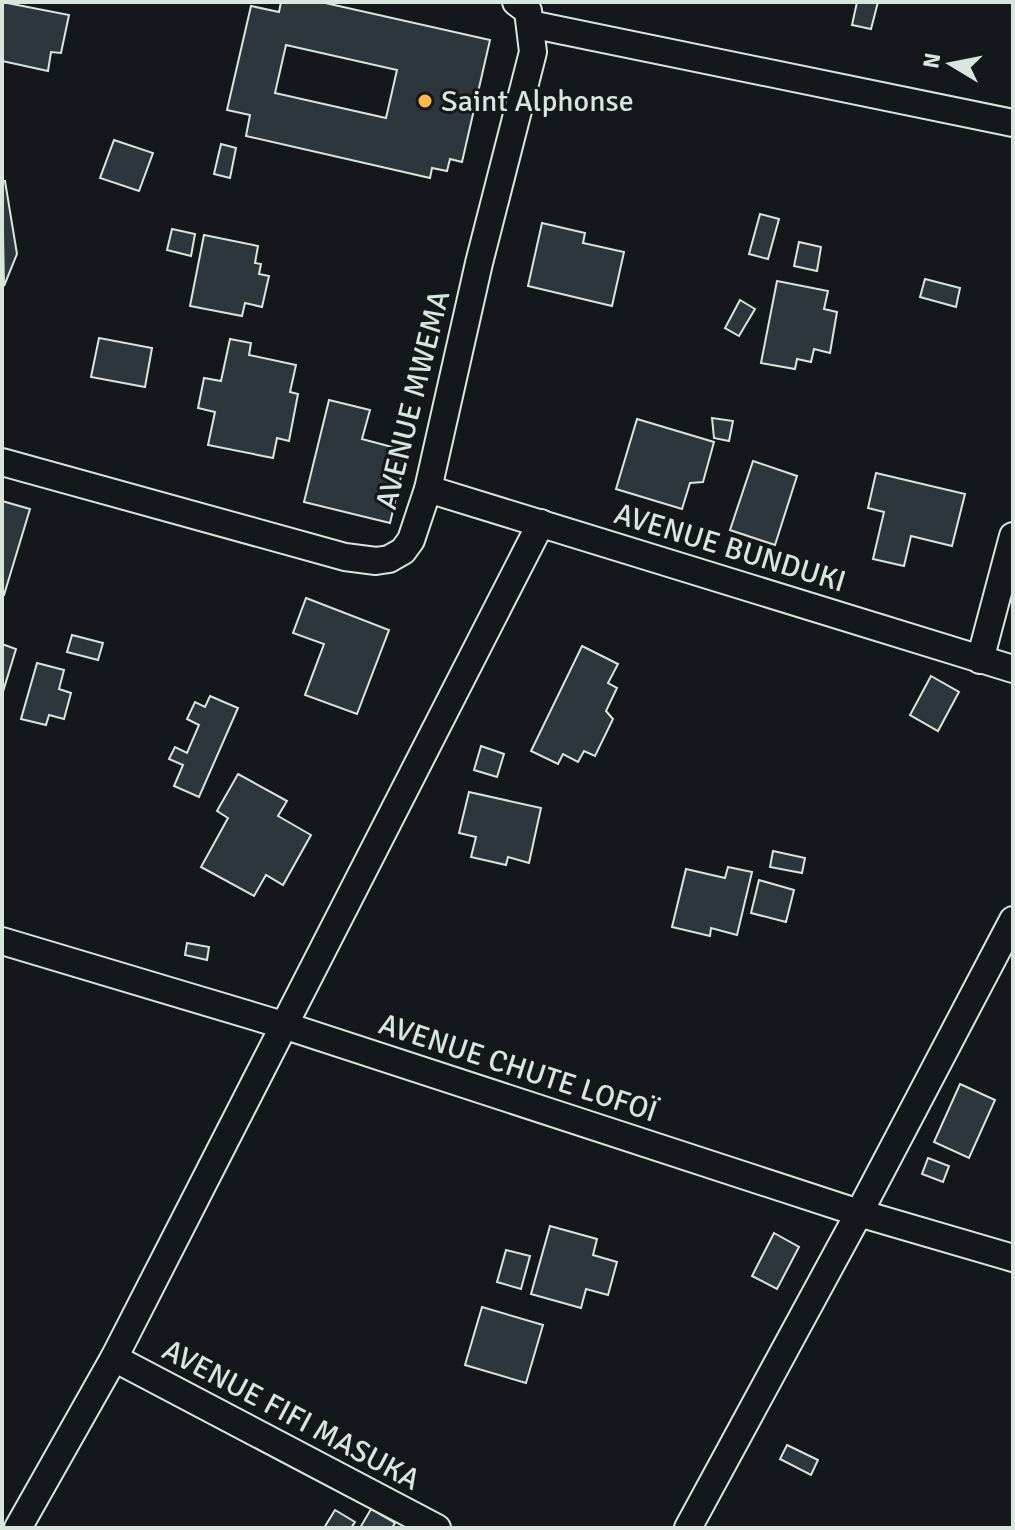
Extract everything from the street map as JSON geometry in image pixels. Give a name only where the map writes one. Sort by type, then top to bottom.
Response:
[{"type":"street","points":[[523,13],[1013,123]]},
{"type":"street","name":"AVENUE MWEMA","points":[[2,462],[345,557],[376,561],[389,559],[403,551],[411,540],[428,489],[479,263],[533,52],[523,13]]},
{"type":"street","name":"AVENUE BUNDUKI","points":[[428,489],[1013,669]]},
{"type":"street","points":[[18,1528],[114,1358],[541,523]]},
{"type":"street","points":[[980,660],[1013,536]]},
{"type":"street","points":[[688,1528],[1013,920]]},
{"type":"street","name":"AVENUE CHUTE LOFOÏ","points":[[2,941],[283,1025],[859,1213],[1013,1258]]},
{"type":"street","name":"AVENUE FIFI MASUKA","points":[[114,1358],[437,1528]]},
{"type":"building","points":[[2,2],[69,15],[61,53],[51,52],[48,71],[2,61]]},
{"type":"building","points":[[281,2],[321,2],[490,40],[462,162],[450,159],[447,171],[432,168],[430,178],[246,136],[250,115],[227,110],[251,6],[279,12]],"holes":[[[286,45],[397,70],[386,118],[275,93]]]},
{"type":"building","points":[[857,2],[878,2],[871,29],[852,25]]},
{"type":"building","points":[[114,140],[153,153],[139,191],[100,178]]},
{"type":"building","points":[[221,144],[236,148],[230,178],[214,174]]},
{"type":"building","points":[[2,181],[5,181],[17,254],[4,286]]},
{"type":"building","points":[[760,214],[779,219],[768,259],[749,254]]},
{"type":"building","points":[[542,223],[585,233],[583,243],[624,252],[612,306],[528,286]]},
{"type":"building","points":[[172,229],[195,234],[191,256],[167,250]]},
{"type":"building","points":[[204,235],[258,246],[255,263],[261,264],[259,274],[269,276],[262,307],[245,303],[242,316],[190,306]]},
{"type":"building","points":[[799,242],[821,247],[817,271],[794,266]]},
{"type":"building","points":[[925,279],[960,288],[956,307],[920,297]]},
{"type":"building","points":[[777,281],[828,291],[824,309],[837,312],[830,353],[814,349],[811,362],[797,359],[795,369],[761,363]]},
{"type":"building","points":[[740,300],[755,309],[739,336],[725,328]]},
{"type":"building","points":[[99,338],[152,348],[145,387],[91,377]]},
{"type":"building","points":[[230,339],[251,343],[249,355],[296,365],[290,392],[298,394],[289,441],[277,438],[273,458],[208,445],[215,412],[198,408],[204,378],[221,381]]},
{"type":"building","points":[[329,400],[370,410],[362,439],[407,451],[390,523],[304,502]]},
{"type":"building","points":[[712,418],[733,421],[729,441],[714,438]]},
{"type":"building","points":[[637,419],[714,442],[703,482],[690,483],[682,509],[616,489]]},
{"type":"building","points":[[753,461],[797,476],[775,545],[730,530]]},
{"type":"building","points":[[876,473],[965,494],[952,546],[911,536],[904,566],[873,559],[884,512],[868,508]]},
{"type":"building","points":[[2,501],[30,509],[4,595],[2,595]]},
{"type":"building","points":[[306,598],[389,630],[357,714],[305,695],[324,644],[293,633]]},
{"type":"building","points":[[72,635],[103,643],[98,660],[67,652]]},
{"type":"building","points":[[2,644],[16,649],[2,695]]},
{"type":"building","points":[[582,646],[618,664],[608,683],[617,688],[606,711],[613,719],[595,756],[584,751],[578,762],[563,754],[558,764],[531,751]]},
{"type":"building","points":[[37,663],[64,670],[59,689],[71,693],[64,719],[49,715],[46,725],[21,719]]},
{"type":"building","points":[[931,676],[959,692],[938,731],[910,715]]},
{"type":"building","points":[[210,696],[238,708],[199,797],[174,786],[183,765],[169,759],[175,747],[187,753],[199,725],[187,719],[195,702],[205,707]]},
{"type":"building","points":[[481,746],[504,754],[497,777],[474,770]]},
{"type":"building","points":[[238,774],[287,801],[278,816],[311,835],[283,885],[266,875],[254,896],[201,867],[228,818],[217,811]]},
{"type":"building","points":[[469,792],[541,808],[529,863],[508,857],[506,865],[471,857],[476,837],[459,833]]},
{"type":"building","points":[[773,851],[805,858],[802,873],[770,867]]},
{"type":"building","points":[[728,867],[752,872],[737,935],[711,928],[710,936],[672,927],[686,869],[725,878]]},
{"type":"building","points":[[759,880],[794,890],[786,922],[751,913]]},
{"type":"building","points":[[187,943],[209,947],[207,960],[185,955]]},
{"type":"building","points":[[960,1084],[995,1100],[969,1158],[934,1142]]},
{"type":"building","points":[[928,1158],[949,1166],[943,1182],[922,1174]]},
{"type":"building","points":[[550,1226],[597,1239],[593,1255],[617,1262],[608,1295],[586,1289],[581,1308],[531,1294]]},
{"type":"building","points":[[774,1233],[799,1247],[777,1289],[752,1276]]},
{"type":"building","points":[[506,1250],[530,1256],[521,1289],[497,1282]]},
{"type":"building","points":[[482,1307],[543,1325],[526,1383],[465,1365]]},
{"type":"building","points":[[787,1445],[818,1460],[811,1475],[780,1459]]},
{"type":"building","points":[[371,1509],[395,1523],[392,1528],[360,1528]]},
{"type":"building","points":[[335,1510],[355,1522],[351,1528],[324,1528]]},
{"type":"place","name":"Saint Alphonse","points":[[425,101]]}]
